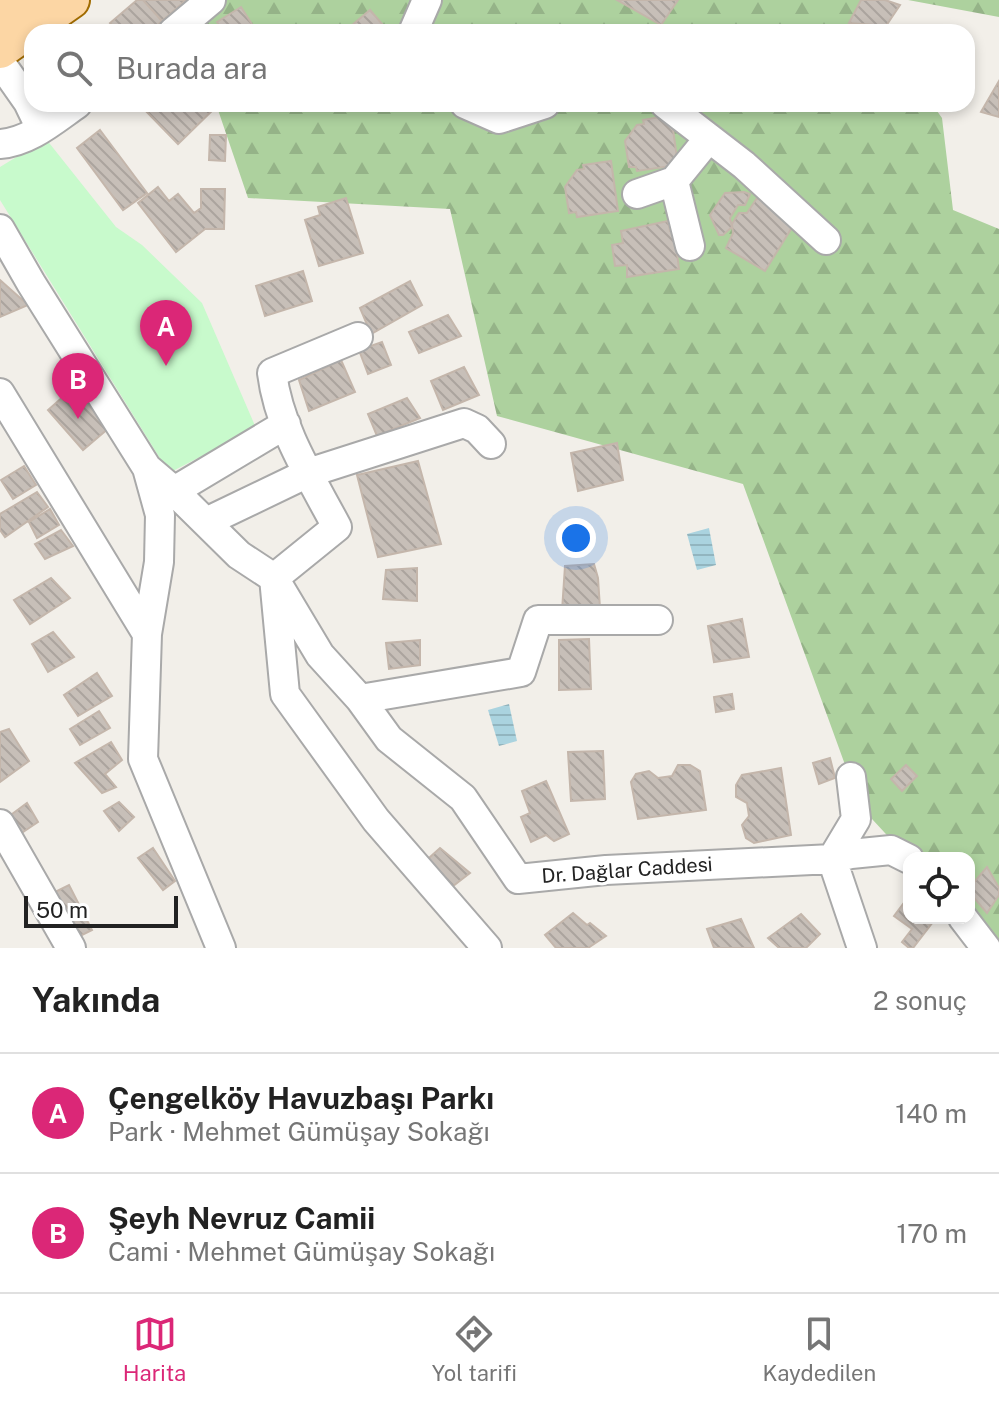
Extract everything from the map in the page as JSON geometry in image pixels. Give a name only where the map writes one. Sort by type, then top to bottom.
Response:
[{"type":"main road","points":[[0,16],[28,0]]},
{"type":"main road","points":[[37,24],[71,0]]},
{"type":"main road","points":[[0,50],[24,33]]},
{"type":"street","points":[[182,24],[211,0]]},
{"type":"street","points":[[416,24],[427,0]]},
{"type":"street","points":[[0,62],[24,96]]},
{"type":"street","points":[[33,112],[41,129]]},
{"type":"street","points":[[0,144],[12,143],[41,129],[65,112]]},
{"type":"street","points":[[483,112],[499,119],[520,112]]},
{"type":"street","points":[[675,112],[744,165],[826,240]]},
{"type":"street","points":[[637,194],[674,181],[709,138]]},
{"type":"street","points":[[674,181],[690,246]]},
{"type":"street","points":[[0,229],[147,468],[160,515],[159,562],[147,634],[143,759],[221,948]]},
{"type":"street","points":[[358,337],[272,373],[274,391],[295,449],[337,527],[274,578],[285,694],[376,820],[487,948]]},
{"type":"street","points":[[0,393],[147,634]]},
{"type":"street","points":[[206,522],[308,473],[464,423],[477,429],[491,444]]},
{"type":"street","points":[[174,491],[286,424]]},
{"type":"street","name":"Dr. Dağlar Caddesi","points":[[147,468],[239,555],[274,578],[320,655],[360,699],[389,739],[463,798],[518,879],[606,870],[832,859],[891,850],[903,856]]},
{"type":"street","points":[[360,699],[521,672],[538,620],[658,620]]},
{"type":"street","points":[[851,777],[856,819],[832,859],[862,948]]},
{"type":"street","points":[[0,824],[71,948]]},
{"type":"street","points":[[968,924],[986,948]]},
{"type":"green space","points":[[202,0],[861,0],[850,22],[855,24],[194,24]]},
{"type":"green space","points":[[908,0],[999,0],[999,17]]},
{"type":"green space","points":[[219,112],[938,112],[942,118],[953,210],[999,229],[999,948],[975,924],[975,852],[903,853],[860,806],[743,484],[497,416],[450,209],[248,198]]},
{"type":"green space","points":[[46,139],[116,227],[142,245],[202,303],[256,428],[169,473],[0,200],[0,167]]},
{"type":"water","points":[[709,528],[716,565],[697,570],[687,534]]},
{"type":"water","points":[[509,704],[517,741],[499,746],[488,710]]},
{"type":"building","points":[[137,0],[143,0],[162,21],[159,24],[110,23]]},
{"type":"building","points":[[143,0],[186,0],[162,21]]},
{"type":"building","points":[[617,0],[678,0],[659,24]]},
{"type":"building","points":[[861,0],[885,0],[900,5],[887,24],[849,23]]},
{"type":"building","points":[[241,7],[252,24],[218,24],[217,22]]},
{"type":"building","points":[[370,10],[382,24],[353,24]]},
{"type":"building","points":[[999,81],[999,117],[981,112]]},
{"type":"building","points":[[147,112],[211,112],[178,144]]},
{"type":"building","points":[[671,115],[678,165],[637,171],[636,167],[629,167],[625,141],[637,125],[644,124],[643,120]]},
{"type":"building","points":[[100,130],[147,193],[123,210],[77,148]]},
{"type":"building","points":[[210,135],[226,135],[225,161],[209,160]]},
{"type":"building","points":[[611,161],[618,211],[577,217],[576,212],[569,213],[565,187],[577,170],[584,169],[583,165]]},
{"type":"building","points":[[158,187],[169,201],[178,194],[194,213],[201,208],[201,189],[225,189],[224,229],[205,229],[176,252],[138,203]]},
{"type":"building","points":[[725,193],[750,194],[745,205],[738,205],[730,218],[732,227],[719,235],[710,215]]},
{"type":"building","points":[[346,198],[363,253],[319,266],[305,220],[320,215],[318,207]]},
{"type":"building","points":[[757,198],[796,221],[765,271],[726,248],[733,233],[732,224],[739,213],[747,213]]},
{"type":"building","points":[[668,221],[670,231],[681,230],[686,251],[677,253],[679,269],[627,277],[627,265],[615,266],[612,245],[623,243],[621,231]]},
{"type":"building","points":[[303,271],[312,301],[265,316],[256,286]]},
{"type":"building","points":[[0,280],[28,305],[0,317]]},
{"type":"building","points":[[410,281],[422,305],[371,334],[360,308]]},
{"type":"building","points":[[448,315],[461,336],[419,353],[409,332]]},
{"type":"building","points":[[382,342],[391,365],[368,374],[359,350]]},
{"type":"building","points":[[341,360],[355,392],[309,411],[299,380]]},
{"type":"building","points":[[464,367],[479,395],[443,410],[431,381]]},
{"type":"building","points":[[73,388],[109,428],[83,450],[48,410]]},
{"type":"building","points":[[407,398],[420,418],[377,436],[368,414]]},
{"type":"building","points":[[617,443],[623,480],[578,491],[571,453]]},
{"type":"building","points":[[418,461],[441,544],[378,557],[357,475]]},
{"type":"building","points":[[24,466],[36,485],[13,499],[1,480]]},
{"type":"building","points":[[37,492],[48,507],[5,537],[0,530],[0,514]]},
{"type":"building","points":[[50,509],[59,525],[37,538],[29,522]]},
{"type":"building","points":[[61,530],[73,546],[45,559],[35,544]]},
{"type":"building","points":[[594,564],[600,608],[562,611],[565,566]]},
{"type":"building","points":[[417,568],[417,601],[383,599],[386,570]]},
{"type":"building","points":[[51,578],[70,598],[30,624],[14,600]]},
{"type":"building","points":[[742,619],[749,657],[714,662],[708,626]]},
{"type":"building","points":[[53,632],[74,657],[48,672],[32,644]]},
{"type":"building","points":[[589,639],[591,689],[559,690],[559,640]]},
{"type":"building","points":[[420,640],[420,665],[389,669],[386,643]]},
{"type":"building","points":[[97,673],[112,696],[78,716],[64,695]]},
{"type":"building","points":[[732,694],[734,709],[716,712],[714,697]]},
{"type":"building","points":[[99,711],[110,728],[80,745],[70,729]]},
{"type":"building","points":[[9,729],[29,761],[0,782],[0,732]]},
{"type":"building","points":[[111,742],[122,760],[105,774],[116,787],[102,793],[75,763]]},
{"type":"building","points":[[603,751],[605,799],[571,801],[568,752]]},
{"type":"building","points":[[830,758],[835,778],[819,784],[813,763]]},
{"type":"building","points":[[678,765],[690,765],[700,771],[706,810],[638,819],[631,782],[636,774],[649,771],[658,778],[672,776]]},
{"type":"building","points":[[906,765],[917,776],[902,791],[891,779]]},
{"type":"building","points":[[781,768],[791,835],[754,843],[746,838],[742,825],[749,816],[747,803],[736,797],[736,785],[742,775]]},
{"type":"building","points":[[546,781],[569,834],[554,841],[546,835],[531,842],[521,817],[530,813],[522,791]]},
{"type":"building","points":[[119,802],[134,817],[119,831],[104,811]]},
{"type":"building","points":[[27,803],[38,822],[14,838],[4,820]]},
{"type":"building","points":[[153,848],[175,881],[163,890],[138,858]]},
{"type":"building","points":[[440,848],[470,873],[448,890],[420,866]]},
{"type":"building","points":[[987,867],[999,888],[999,895],[987,913],[975,899],[975,881]]},
{"type":"building","points":[[69,885],[92,930],[72,940],[49,895]]},
{"type":"building","points":[[903,904],[903,922],[894,916]]},
{"type":"building","points":[[573,913],[606,936],[588,948],[556,948],[545,935]]},
{"type":"building","points":[[801,914],[820,934],[806,948],[779,948],[768,938]]},
{"type":"building","points":[[741,919],[754,948],[714,948],[707,929]]},
{"type":"building","points":[[905,924],[931,924],[913,948],[909,948],[902,942],[912,929]]},
{"type":"place","name":"Çengelköy Havuzbaşı Parkı","points":[[166,366]]},
{"type":"place","name":"Şeyh Nevruz Camii","points":[[78,419]]}]
